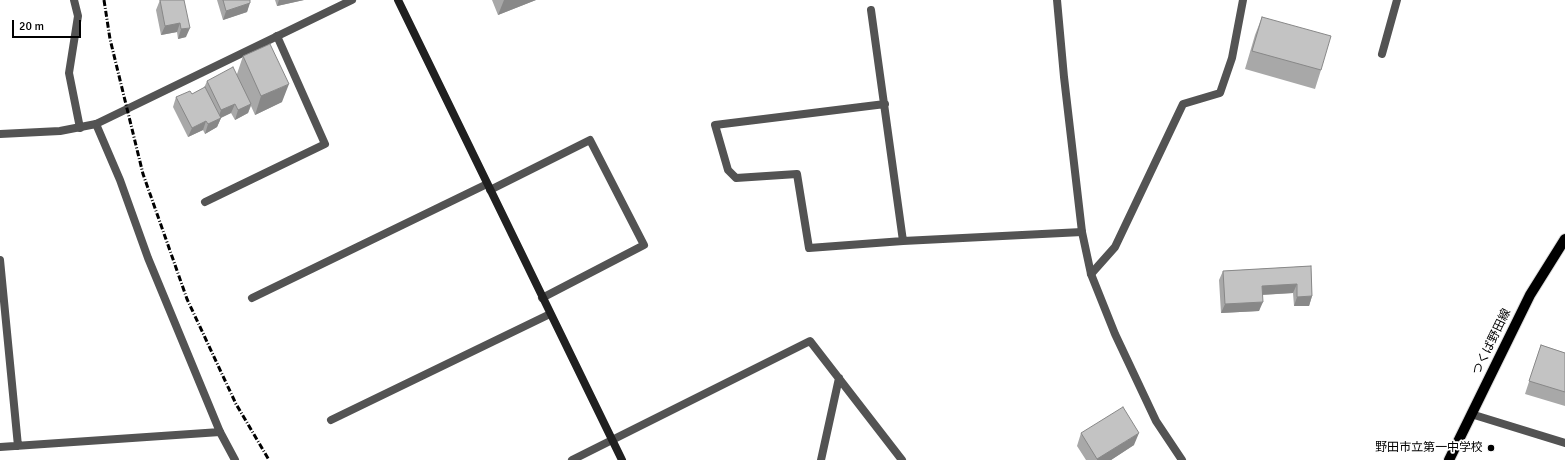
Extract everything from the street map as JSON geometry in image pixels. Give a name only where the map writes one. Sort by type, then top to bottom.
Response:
[{"type":"main road","name":"つくば野田線","points":[[1449,460],[1530,295],[1562,248],[1565,239]]},
{"type":"street","points":[[74,0],[78,16],[69,73],[80,128]]},
{"type":"street","points":[[0,134],[60,131],[96,124],[352,0]]},
{"type":"street","points":[[398,0],[622,460]]},
{"type":"street","points":[[1057,0],[1064,77],[1082,232],[1091,274],[1115,334],[1156,421],[1182,460]]},
{"type":"street","points":[[1091,274],[1115,247],[1183,104],[1220,93],[1232,58],[1243,0]]},
{"type":"street","points":[[1382,54],[1398,0]]},
{"type":"street","points":[[871,10],[903,241]]},
{"type":"street","points":[[205,202],[325,144],[277,36]]},
{"type":"street","points":[[885,104],[715,125],[728,170],[736,178],[797,174],[809,248],[903,241],[1082,232]]},
{"type":"street","points":[[96,124],[120,180],[148,258],[220,432],[235,460]]},
{"type":"street","points":[[252,298],[590,140],[644,245],[542,298]]},
{"type":"street","points":[[0,260],[18,446]]},
{"type":"street","points":[[331,420],[550,314]]},
{"type":"street","points":[[572,460],[810,341],[902,460]]},
{"type":"street","points":[[820,460],[839,378]]},
{"type":"street","points":[[1471,414],[1565,443]]},
{"type":"street","points":[[0,447],[220,432]]},
{"type":"building","points":[[160,0],[184,0],[190,28],[181,29],[180,23],[165,26]]},
{"type":"building","points":[[223,0],[250,0],[250,3],[226,11]]},
{"type":"building","points":[[1262,17],[1331,36],[1321,70],[1252,51]]},
{"type":"building","points":[[270,44],[289,84],[261,96],[243,56]]},
{"type":"building","points":[[233,67],[251,104],[238,110],[235,104],[221,110],[207,81]]},
{"type":"building","points":[[205,87],[221,118],[208,124],[206,121],[192,128],[176,97],[190,91],[192,94]]},
{"type":"building","points":[[1311,266],[1312,296],[1297,297],[1297,284],[1262,286],[1263,302],[1225,304],[1223,271]]},
{"type":"building","points":[[1541,345],[1565,353],[1565,392],[1529,381]]},
{"type":"building","points":[[1123,407],[1139,433],[1097,459],[1081,433]]},
{"type":"railway","points":[[104,0],[110,39],[143,174],[187,299],[236,404],[269,460]]},
{"type":"place","name":"野田市立第一中学校","points":[[1491,448]]}]
